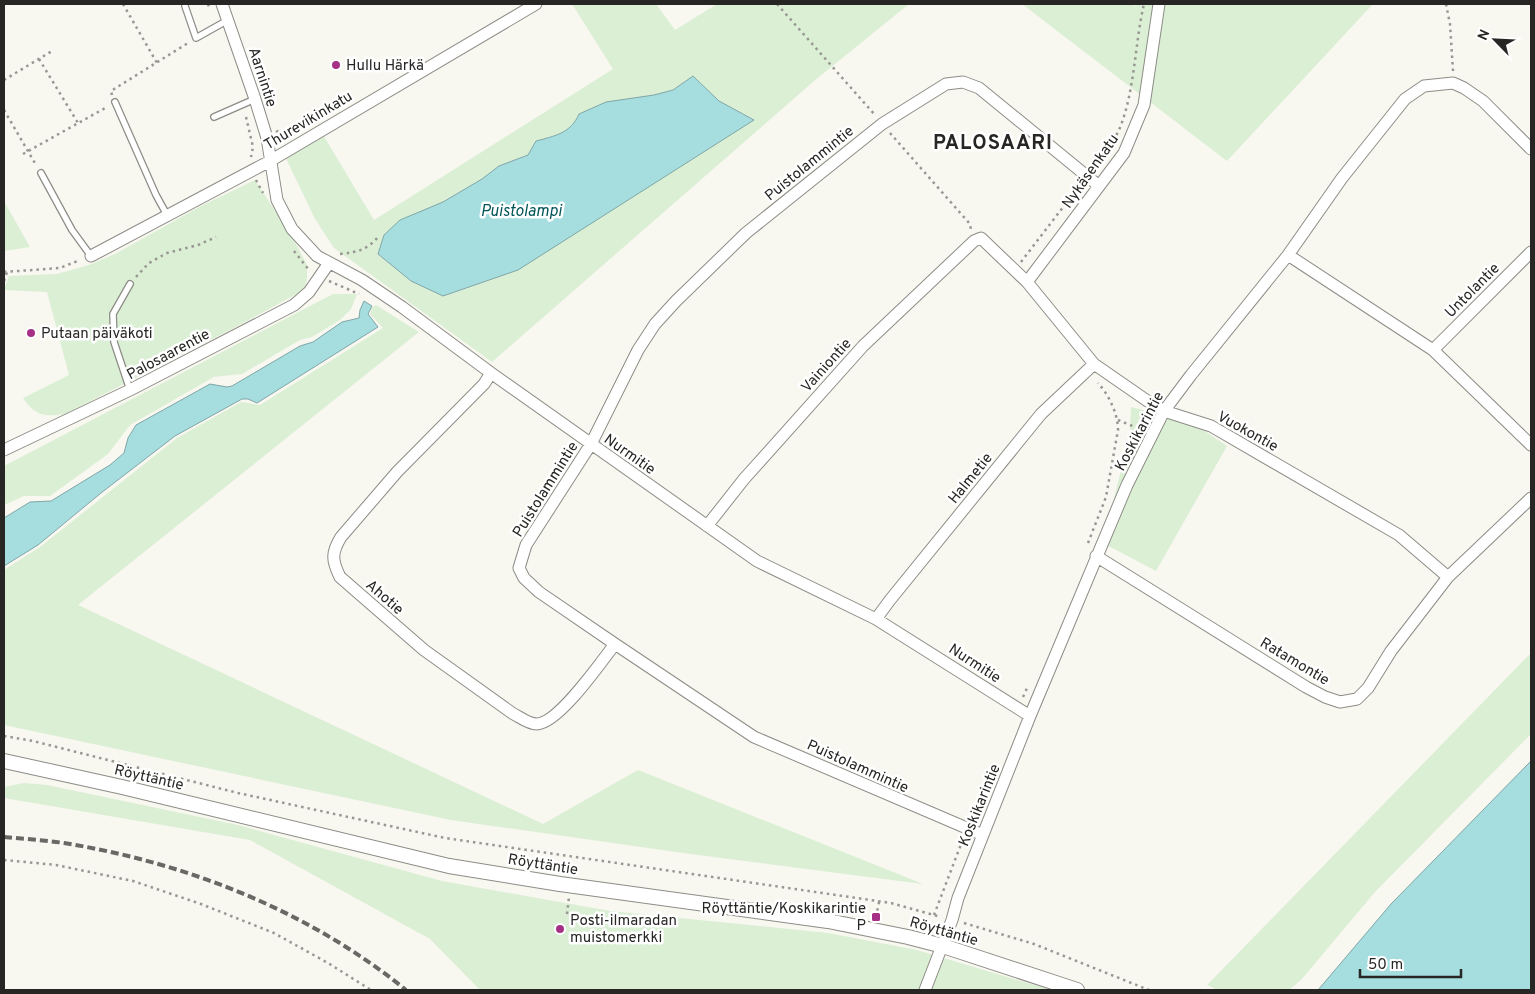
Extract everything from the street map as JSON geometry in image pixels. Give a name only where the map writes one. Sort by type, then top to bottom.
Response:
[{"type":"street","name":"Aarnintie","points":[[222,4],[267,138],[270,161]]},
{"type":"street","name":"Thurevikinkatu","points":[[91,256],[270,161],[536,4]]},
{"type":"street","name":"Nykäsenkatu","points":[[1027,282],[1124,154],[1144,105],[1159,4]]},
{"type":"street","name":"Puistolammintie","points":[[983,835],[754,737],[539,592],[524,578],[519,568],[526,545],[590,444],[638,350],[655,324],[746,233],[882,124],[946,84],[963,82],[979,88],[1099,186]]},
{"type":"street","points":[[1453,83],[1483,101],[1531,149]]},
{"type":"street","name":"Koskikarintie","points":[[925,990],[952,920],[958,898],[1030,716],[1127,485],[1164,410],[1288,256],[1342,178],[1405,100],[1424,86],[1453,83]]},
{"type":"street","name":"Nurmitie","points":[[270,161],[277,200],[292,229],[317,256],[362,280],[402,307],[590,444],[757,561],[876,619],[1030,716]]},
{"type":"street","name":"Vuokontie","points":[[977,240],[1015,269],[1027,282],[1091,368],[1164,410],[1211,426],[1382,525],[1398,535],[1448,577]]},
{"type":"street","name":"Vainiontie","points":[[707,526],[744,479],[863,346],[977,240]]},
{"type":"street","name":"Untolantie","points":[[1433,350],[1531,252]]},
{"type":"street","points":[[1288,256],[1433,350],[1531,445]]},
{"type":"street","name":"Palosaarentie","points":[[4,450],[130,390],[294,305],[309,292],[329,263]]},
{"type":"street","name":"Halmetie","points":[[876,619],[1042,414],[1091,368]]},
{"type":"street","name":"Ahotie","points":[[491,373],[484,384],[397,472],[341,537],[333,555],[334,566],[340,578],[424,650],[512,713],[535,724],[546,722],[562,708],[586,683],[615,644]]},
{"type":"street","name":"Ratamontie","points":[[1096,556],[1306,687],[1324,697],[1340,702],[1357,699],[1368,688],[1390,651],[1448,577],[1531,498]]},
{"type":"street","name":"Röyttäntie","points":[[4,761],[122,787],[449,866],[560,884],[828,921],[908,937],[942,946],[1078,990]]},
{"type":"lane","points":[[185,6],[196,38],[228,20]]},
{"type":"lane","points":[[214,116],[255,99]]},
{"type":"lane","points":[[116,102],[156,195],[167,215]]},
{"type":"lane","points":[[41,173],[72,230],[91,256]]},
{"type":"lane","points":[[130,284],[113,314],[114,342],[130,390]]},
{"type":"path","points":[[123,4],[157,63]]},
{"type":"path","points":[[208,4],[216,27]]},
{"type":"path","points":[[777,4],[970,224],[977,240]]},
{"type":"path","points":[[1015,269],[1110,146],[1121,125],[1126,107],[1144,4]]},
{"type":"path","points":[[1446,4],[1450,24],[1453,83]]},
{"type":"path","points":[[4,80],[52,51]]},
{"type":"path","points":[[39,59],[78,123]]},
{"type":"path","points":[[243,104],[254,146],[253,155],[248,162],[251,170]]},
{"type":"path","points":[[4,110],[41,173]]},
{"type":"path","points":[[254,146],[278,131],[288,134],[296,130]]},
{"type":"path","points":[[310,270],[317,256],[356,252],[371,246],[379,236]]},
{"type":"path","points":[[130,284],[148,263],[166,253],[198,245],[216,238]]},
{"type":"path","points":[[4,281],[5,272],[60,268],[91,256]]},
{"type":"path","points":[[1086,549],[1106,497],[1118,430],[1118,420],[1091,368]]},
{"type":"path","points":[[1118,420],[1152,435]]},
{"type":"path","points":[[1017,709],[1030,682]]},
{"type":"path","points":[[4,736],[238,793],[446,838],[879,902],[934,915],[1034,944],[1149,990]]},
{"type":"path","points":[[934,915],[967,829],[988,788]]},
{"type":"path","points":[[4,860],[56,865],[133,880],[201,904],[274,933],[371,990]]},
{"type":"path","points":[[876,917],[879,902]]},
{"type":"green space","points":[[572,4],[656,4],[675,30],[717,4],[909,4],[814,81],[492,362],[334,248],[315,219],[282,150],[319,128],[374,220],[613,69]],"holes":[[[693,76],[719,101],[753,119],[443,202],[482,179],[499,166],[528,155],[536,141],[557,135],[575,124],[654,95],[673,90]]]},
{"type":"green space","points":[[1022,4],[1130,4],[1136,6],[1137,4],[1373,4],[1227,161]]},
{"type":"green space","points":[[255,180],[294,240],[307,265],[307,279],[304,290],[65,414],[46,415],[32,409],[23,398],[69,375],[47,292],[4,290],[9,276],[57,274],[89,265],[115,254],[201,206]]},
{"type":"green space","points":[[4,201],[30,247],[4,251]]},
{"type":"green space","points":[[333,294],[357,294],[351,309],[340,320],[312,337],[300,340],[242,374],[214,377],[130,425],[108,454],[50,496],[24,496],[4,505],[4,466]]},
{"type":"green space","points":[[376,305],[419,332],[78,605],[543,824],[638,770],[923,884],[683,853],[451,820],[4,725],[4,570],[40,547],[177,438],[241,402],[260,405],[383,328],[370,314],[372,308]]},
{"type":"green space","points":[[1131,407],[1193,423],[1227,446],[1156,571],[1103,543],[1130,434]]},
{"type":"green space","points":[[1531,653],[1531,734],[1375,892],[1301,980],[1289,990],[1218,990],[1207,985]]},
{"type":"green space","points":[[24,783],[47,785],[238,825],[442,881],[610,911],[828,933],[917,950],[1051,990],[480,990],[430,939],[250,840],[4,798],[4,787]]},
{"type":"water","name":"Puistolampi","points":[[693,76],[719,101],[754,120],[518,270],[443,296],[411,281],[378,254],[384,235],[400,220],[443,202],[482,179],[499,166],[528,155],[536,141],[567,130],[572,126],[579,114],[606,102],[654,95],[673,90]]},
{"type":"water","points":[[364,301],[372,306],[368,314],[378,327],[257,403],[248,399],[242,399],[175,436],[38,545],[4,566],[4,518],[30,502],[51,501],[110,465],[124,453],[128,438],[136,425],[210,384],[232,386],[300,346],[313,342],[342,322],[359,318]]},
{"type":"water","points":[[1531,761],[1531,990],[1318,990],[1391,904]]},
{"type":"railway","points":[[4,837],[64,843],[110,852],[156,863],[201,877],[245,894],[288,914],[368,962],[406,990]]},
{"type":"place","name":"Hullu Härkä","points":[[336,65]]},
{"type":"place","name":"Putaan päiväkoti","points":[[31,333]]},
{"type":"place","name":"Röyttäntie/Koskikarintie P","points":[[876,917]]},
{"type":"place","name":"Posti-ilmaradan muistomerkki","points":[[560,929]]},
{"type":"district","name":"PALOSAARI","points":[[993,142]]}]
